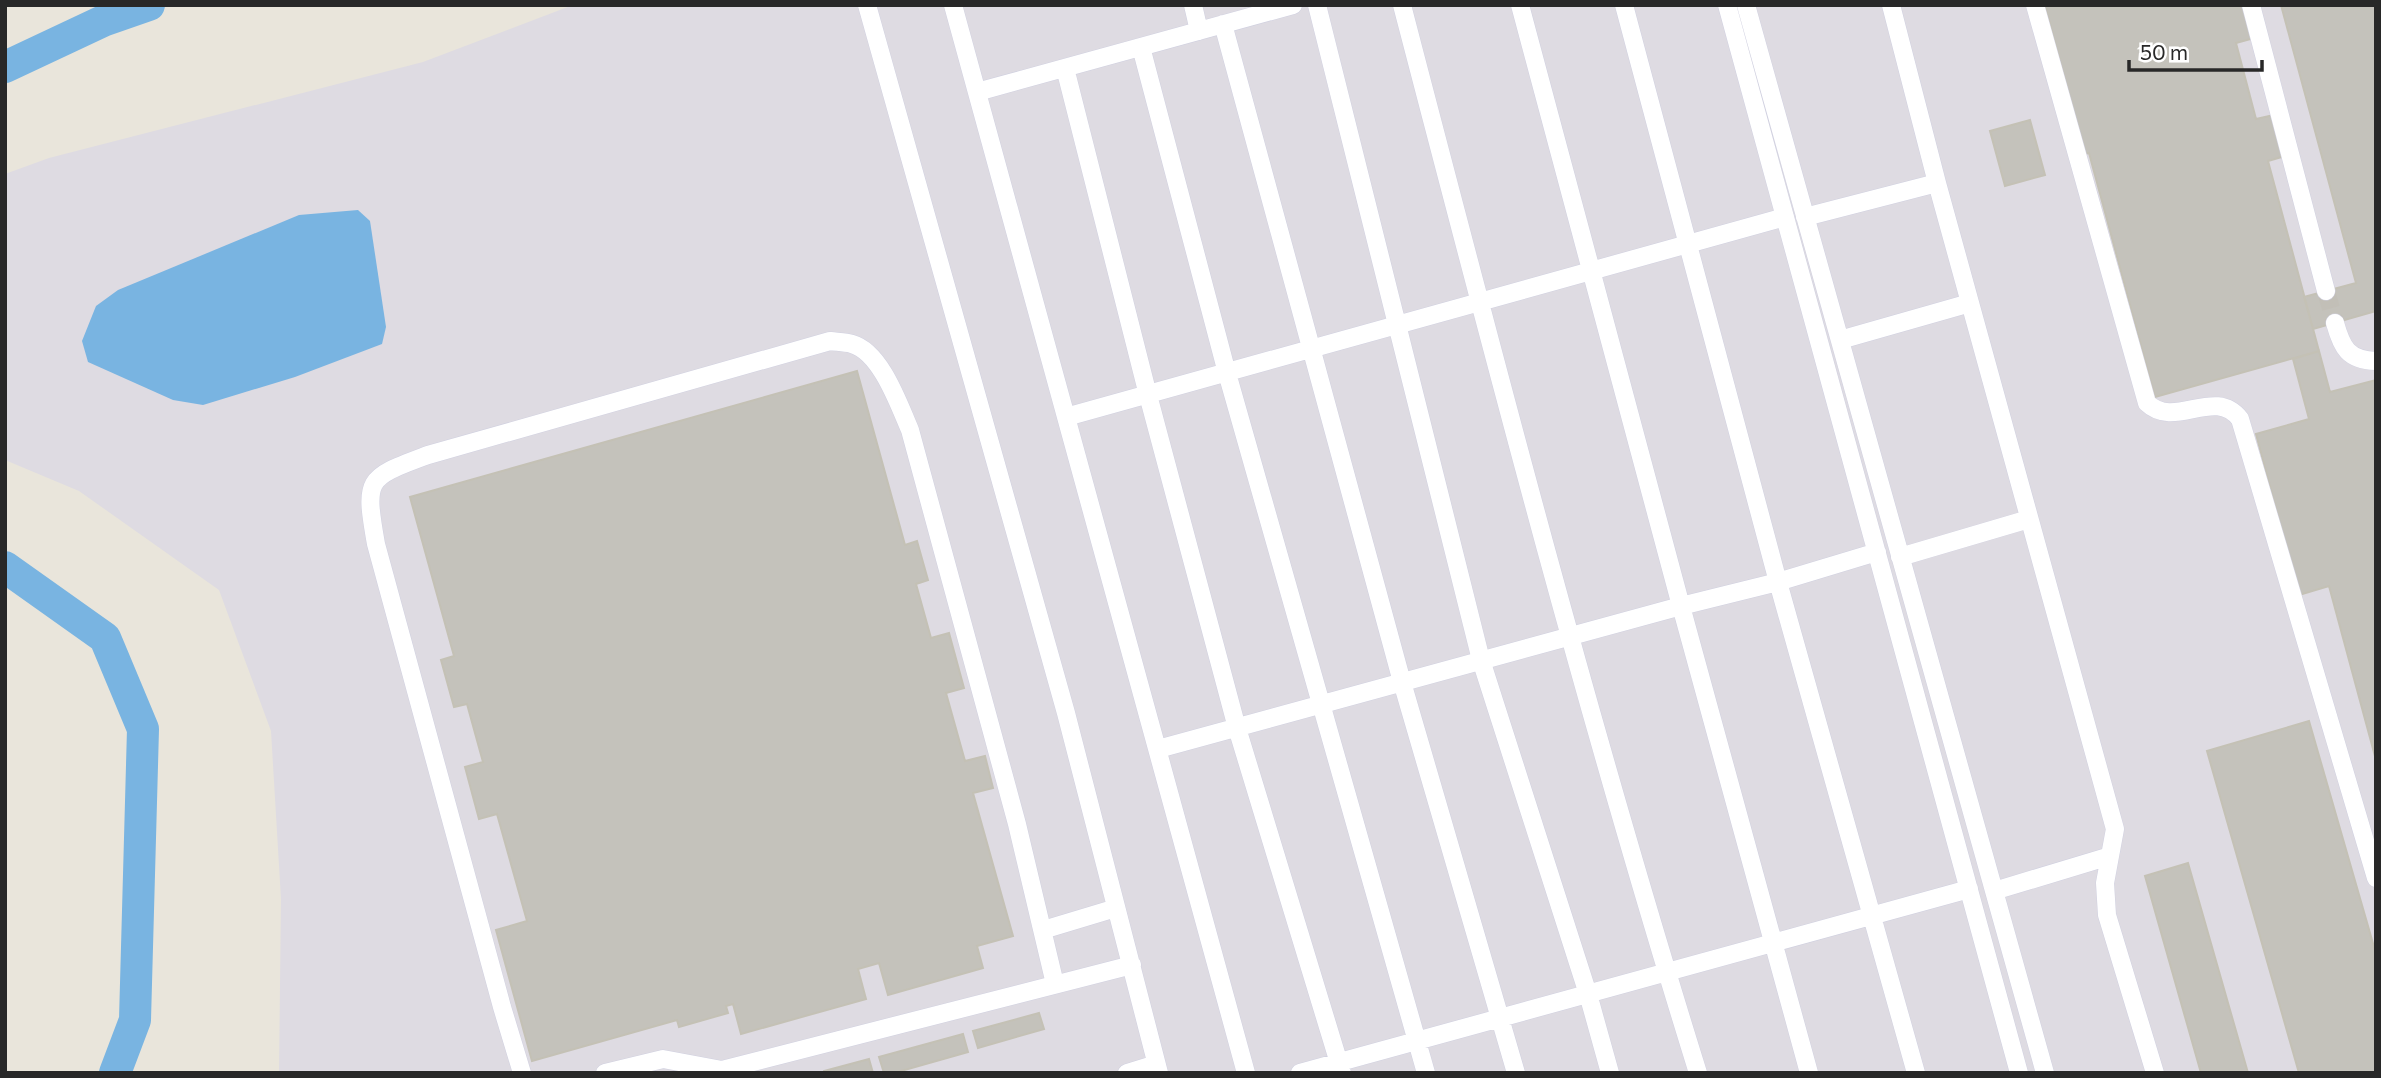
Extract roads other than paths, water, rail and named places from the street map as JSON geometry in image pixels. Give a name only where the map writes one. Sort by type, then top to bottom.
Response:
[{"type":"lane","points":[[867,5],[1066,713],[1157,1068],[1127,1073]]},
{"type":"lane","points":[[953,5],[1246,1073]]},
{"type":"lane","points":[[1193,5],[1199,31]]},
{"type":"lane","points":[[977,92],[1293,5]]},
{"type":"lane","points":[[1317,5],[1481,660],[1588,994],[1610,1073]]},
{"type":"lane","points":[[1402,5],[1571,636],[1698,1073]]},
{"type":"lane","points":[[1520,5],[1809,1073]]},
{"type":"lane","points":[[1624,5],[1778,582],[1916,1073]]},
{"type":"lane","points":[[1727,5],[2019,1073]]},
{"type":"lane","points":[[1746,5],[2045,1073]]},
{"type":"lane","points":[[1891,5],[1937,183],[2115,829],[2105,883],[2107,915],[2155,1073]]},
{"type":"lane","points":[[2035,5],[2147,403],[2153,409],[2170,414],[2212,405],[2220,406],[2230,409],[2241,419],[2376,877]]},
{"type":"lane","points":[[2251,5],[2326,291]]},
{"type":"lane","points":[[1223,24],[1402,682],[1516,1073]]},
{"type":"lane","points":[[1141,47],[1227,373],[1426,1073]]},
{"type":"lane","points":[[1065,68],[1148,395],[1237,727],[1340,1068]]},
{"type":"lane","points":[[1805,216],[1937,183]]},
{"type":"lane","points":[[1066,417],[1785,217]]},
{"type":"lane","points":[[1840,340],[1970,303]]},
{"type":"lane","points":[[2335,323],[2339,340],[2346,351],[2356,358],[2376,361]]},
{"type":"lane","points":[[523,1073],[498,994],[376,544],[370,510],[371,489],[383,472],[428,455],[830,341],[854,344],[874,359],[911,430],[1055,984]]},
{"type":"lane","points":[[1900,557],[2029,519]]},
{"type":"lane","points":[[1158,749],[1778,582],[1877,552]]},
{"type":"lane","points":[[1994,891],[2110,856]]},
{"type":"lane","points":[[1300,1073],[1340,1068],[1417,1041],[1969,889]]},
{"type":"lane","points":[[1043,930],[1116,908]]},
{"type":"lane","points":[[605,1073],[663,1059],[722,1070],[1132,965]]},
{"type":"water","points":[[358,210],[370,221],[386,327],[382,344],[295,377],[203,405],[173,400],[88,362],[82,341],[96,306],[118,290],[299,215]]},
{"type":"waterway","points":[[5,67],[103,21],[149,5]]},
{"type":"waterway","points":[[5,567],[105,638],[143,729],[135,1020],[115,1073]]},
{"type":"tunnel","points":[[2326,291],[2335,323]]}]
